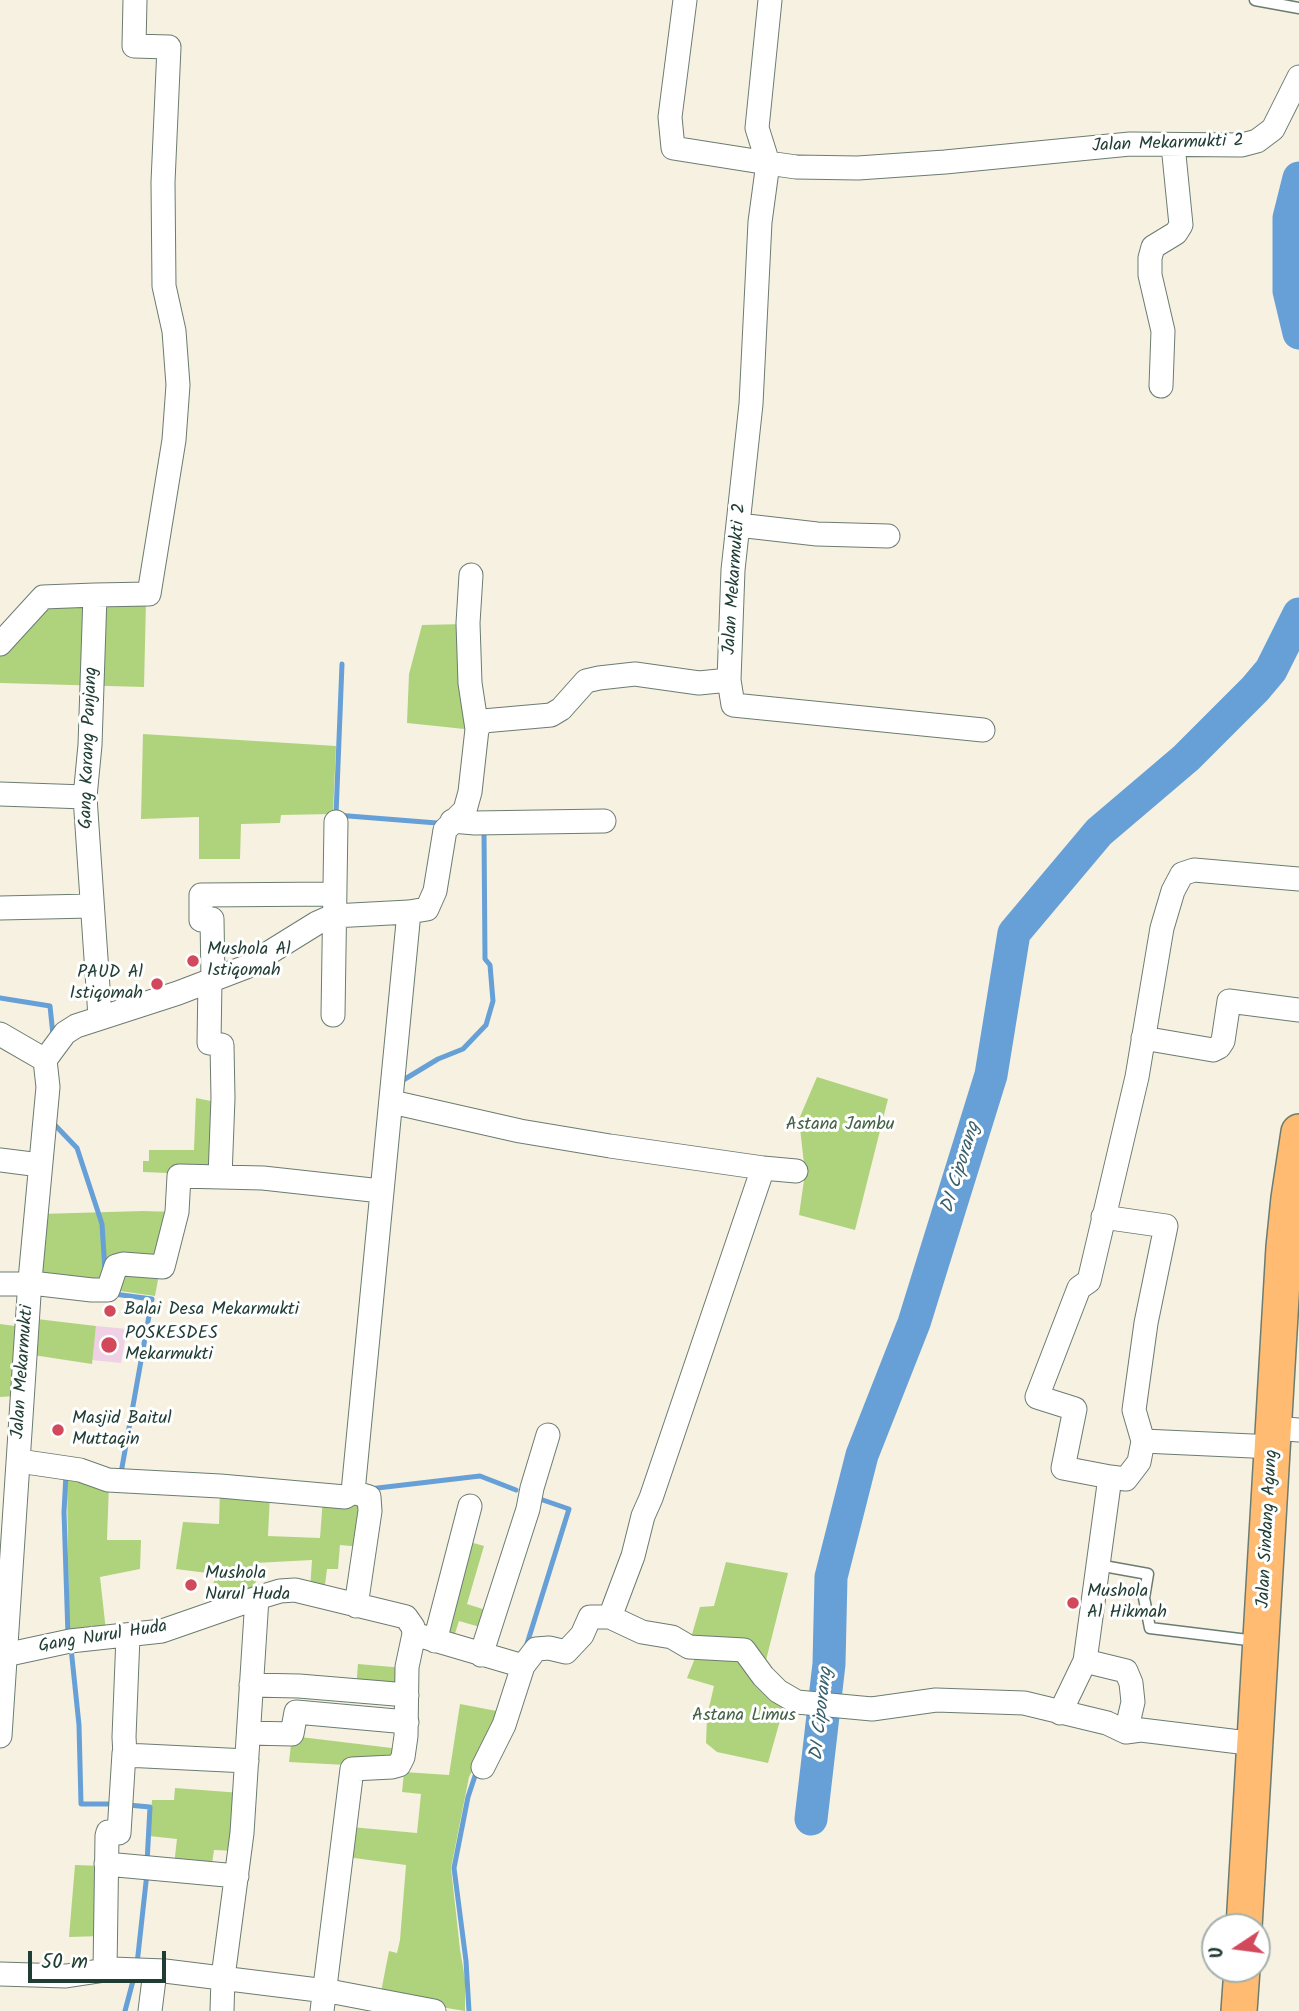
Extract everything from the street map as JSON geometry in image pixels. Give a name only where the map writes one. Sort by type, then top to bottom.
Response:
[{"type":"main road","name":"Jalan Sindang Agung","points":[[1245,1913],[1262,1642],[1282,1435],[1284,1247],[1299,1132]]},
{"type":"main road","points":[[1239,2011],[1241,1983]]},
{"type":"street","points":[[0,644],[43,597],[149,594],[174,440],[177,399],[174,331],[164,286],[163,182],[169,47],[134,46],[135,0]]},
{"type":"street","points":[[685,0],[670,117],[673,148],[768,163],[757,128],[771,0]]},
{"type":"street","name":"Jalan Mekarmukti 2","points":[[477,729],[484,721],[492,718],[551,715],[561,709],[586,681],[599,678],[635,674],[699,683],[729,680],[733,570],[751,404],[760,222],[768,163],[796,167],[858,168],[1095,146],[1242,145],[1268,136],[1299,77]]},
{"type":"street","points":[[1161,386],[1163,331],[1150,275],[1150,258],[1153,247],[1176,233],[1181,225],[1173,145]]},
{"type":"street","points":[[738,525],[817,534],[888,536]]},
{"type":"street","points":[[220,1177],[222,1045],[209,1043],[212,919],[201,920],[201,895],[409,912],[426,909],[432,901],[445,830],[465,810],[470,792],[477,729],[470,682],[468,623],[471,575]]},
{"type":"street","name":"Gang Karang Panjang","points":[[95,595],[90,746],[85,797],[100,1017]]},
{"type":"street","points":[[729,680],[733,705],[983,730]]},
{"type":"street","points":[[0,794],[85,797]]},
{"type":"street","points":[[452,821],[604,821]]},
{"type":"street","points":[[332,1015],[336,822]]},
{"type":"street","points":[[1103,1217],[1166,1226],[1146,1323],[1134,1410],[1143,1441],[1139,1462],[1126,1479],[1063,1468],[1075,1409],[1037,1397],[1079,1288],[1089,1281],[1103,1217],[1137,1077],[1162,928],[1173,891],[1182,874],[1194,870],[1299,879]]},
{"type":"street","points":[[0,1034],[46,1060],[65,1033],[100,1017],[246,967],[317,923],[334,905]]},
{"type":"street","points":[[0,908],[91,906]]},
{"type":"street","points":[[353,1492],[370,1339],[409,912]]},
{"type":"street","points":[[1143,1038],[1213,1050],[1223,1041],[1229,1001],[1299,1010]]},
{"type":"street","name":"Jalan Mekarmukti","points":[[0,1736],[8,1504],[19,1461],[30,1284],[48,1087],[46,1060]]},
{"type":"street","points":[[392,1102],[520,1131],[796,1171]]},
{"type":"street","points":[[0,1160],[40,1165]]},
{"type":"street","points":[[610,1617],[763,1168]]},
{"type":"street","points":[[0,1284],[108,1290],[116,1266],[123,1264],[163,1267],[177,1212],[179,1176],[264,1178],[382,1191]]},
{"type":"street","points":[[481,1655],[528,1509],[548,1435]]},
{"type":"street","points":[[1143,1441],[1282,1435]]},
{"type":"street","points":[[19,1461],[80,1470],[108,1480],[345,1497],[353,1492],[369,1497],[370,1511],[356,1606]]},
{"type":"street","points":[[1060,1713],[1085,1661],[1110,1477]]},
{"type":"street","points":[[324,2001],[352,1769],[399,1765],[405,1748],[407,1667],[424,1638],[470,1506]]},
{"type":"street","name":"Gang Nurul Huda","points":[[3,1658],[70,1641],[162,1631],[257,1598],[280,1591],[295,1590],[406,1617],[424,1638],[523,1665]]},
{"type":"street","points":[[222,2011],[223,1977],[237,1876],[247,1761],[257,1598]]},
{"type":"street","points":[[483,1767],[503,1725],[523,1665],[536,1649],[549,1648],[566,1652],[582,1635],[590,1617],[610,1617],[642,1632],[672,1637],[689,1647],[744,1650],[778,1691],[797,1702],[872,1709],[960,1699],[1024,1703],[1107,1723],[1126,1732],[1141,1730],[1256,1744]]},
{"type":"street","points":[[105,1970],[108,1832],[119,1833],[128,1636]]},
{"type":"street","points":[[1085,1661],[1126,1671],[1131,1683],[1133,1702],[1126,1732]]},
{"type":"street","points":[[251,1685],[407,1695]]},
{"type":"street","points":[[249,1733],[292,1734],[296,1712],[407,1722]]},
{"type":"street","points":[[124,1753],[130,1757],[247,1761]]},
{"type":"street","points":[[106,1864],[237,1876]]},
{"type":"street","points":[[0,1974],[66,1976],[105,1970],[155,1971],[223,1977],[324,2001],[434,2011]]},
{"type":"street","points":[[150,2011],[155,1971]]},
{"type":"lane","points":[[1255,0],[1299,8]]},
{"type":"lane","points":[[1098,1565],[1148,1574],[1144,1598],[1150,1628],[1262,1642]]},
{"type":"shaded area","name":"POSKESDES Mekarmukti","points":[[96,1326],[127,1329],[121,1363],[92,1360]]},
{"type":"green space","points":[[146,600],[144,687],[0,683],[0,650],[45,602]]},
{"type":"green space","points":[[466,624],[474,730],[407,723],[409,674],[422,625]]},
{"type":"green space","points":[[143,734],[336,746],[333,814],[281,815],[280,823],[241,824],[240,859],[199,859],[199,817],[141,819]]},
{"type":"green space","name":"Astana Jambu","points":[[817,1077],[888,1099],[855,1230],[799,1215],[805,1173],[799,1119]]},
{"type":"green space","points":[[196,1098],[221,1103],[218,1175],[143,1172],[143,1161],[149,1161],[149,1150],[194,1150]]},
{"type":"green space","points":[[178,1212],[160,1269],[155,1296],[36,1279],[40,1214]]},
{"type":"green space","points":[[37,1319],[96,1326],[92,1364],[33,1355]]},
{"type":"green space","points":[[0,1324],[23,1327],[17,1396],[0,1397]]},
{"type":"green space","points":[[67,1472],[109,1483],[107,1540],[141,1540],[140,1569],[100,1577],[106,1631],[69,1634]]},
{"type":"green space","points":[[220,1489],[270,1494],[268,1536],[320,1538],[323,1497],[368,1498],[362,1547],[340,1545],[338,1569],[327,1569],[324,1593],[310,1590],[312,1560],[255,1563],[256,1593],[210,1609],[215,1574],[176,1569],[183,1522],[219,1524]]},
{"type":"green space","points":[[463,1540],[484,1546],[467,1604],[492,1612],[487,1629],[459,1621],[452,1643],[437,1639]]},
{"type":"green space","name":"Astana Limus","points":[[726,1562],[788,1573],[764,1668],[690,1641],[700,1607],[714,1606]]},
{"type":"green space","name":"Astana Limus","points":[[697,1653],[742,1654],[781,1698],[783,1710],[768,1763],[717,1752],[706,1743],[707,1716],[714,1686],[687,1678]]},
{"type":"green space","points":[[358,1664],[404,1668],[403,1693],[356,1689]]},
{"type":"green space","points":[[460,1704],[502,1712],[469,1777],[451,1868],[465,1979],[465,2011],[380,1997],[389,1951],[397,1953],[400,1940],[406,1865],[347,1857],[351,1827],[417,1833],[421,1794],[402,1792],[404,1772],[449,1775]]},
{"type":"green space","points":[[292,1736],[400,1749],[396,1760],[346,1765],[289,1762]]},
{"type":"green space","points":[[175,1788],[241,1793],[236,1851],[214,1850],[211,1871],[174,1865],[177,1839],[149,1836],[152,1800],[174,1800]]},
{"type":"green space","points":[[75,1865],[104,1866],[103,1936],[69,1937]]},
{"type":"waterway","name":"DI Ciporang","points":[[1299,178],[1289,218],[1289,291],[1299,333]]},
{"type":"waterway","name":"DI Ciporang","points":[[811,1819],[829,1664],[831,1577],[862,1455],[914,1323],[991,1075],[1014,933],[1099,832],[1186,758],[1255,689],[1271,670],[1299,614]]},
{"type":"waterway","points":[[342,664],[336,815],[437,823]]},
{"type":"waterway","points":[[400,1082],[438,1059],[463,1049],[486,1025],[493,1001],[490,965],[485,959],[484,832],[481,829]]},
{"type":"waterway","points":[[0,998],[50,1006],[53,1035]]},
{"type":"waterway","points":[[53,1123],[77,1148],[102,1224],[105,1271]]},
{"type":"waterway","points":[[114,1294],[152,1299],[119,1473]]},
{"type":"waterway","points":[[66,1474],[64,1512],[68,1636]]},
{"type":"waterway","points":[[369,1489],[480,1476],[516,1490]]},
{"type":"waterway","points":[[526,1647],[569,1509],[537,1498]]},
{"type":"waterway","points":[[71,1648],[79,1725],[81,1804],[115,1804]]},
{"type":"waterway","points":[[469,2011],[466,1961],[454,1868],[468,1797],[477,1770]]},
{"type":"waterway","points":[[128,1805],[150,1807],[147,1863]]},
{"type":"waterway","points":[[137,1964],[147,1873]]},
{"type":"waterway","points":[[125,2011],[134,1977]]},
{"type":"place","name":"Mushola Al Istiqomah","points":[[193,961]]},
{"type":"place","name":"PAUD Al Istiqomah","points":[[157,984]]},
{"type":"place","name":"Balai Desa Mekarmukti","points":[[110,1311]]},
{"type":"place","name":"POSKESDES Mekarmukti","points":[[109,1345]]},
{"type":"place","name":"Masjid Baitul Muttaqin","points":[[58,1430]]},
{"type":"place","name":"Mushola Nurul Huda","points":[[191,1585]]},
{"type":"place","name":"Mushola Al Hikmah","points":[[1073,1603]]}]
